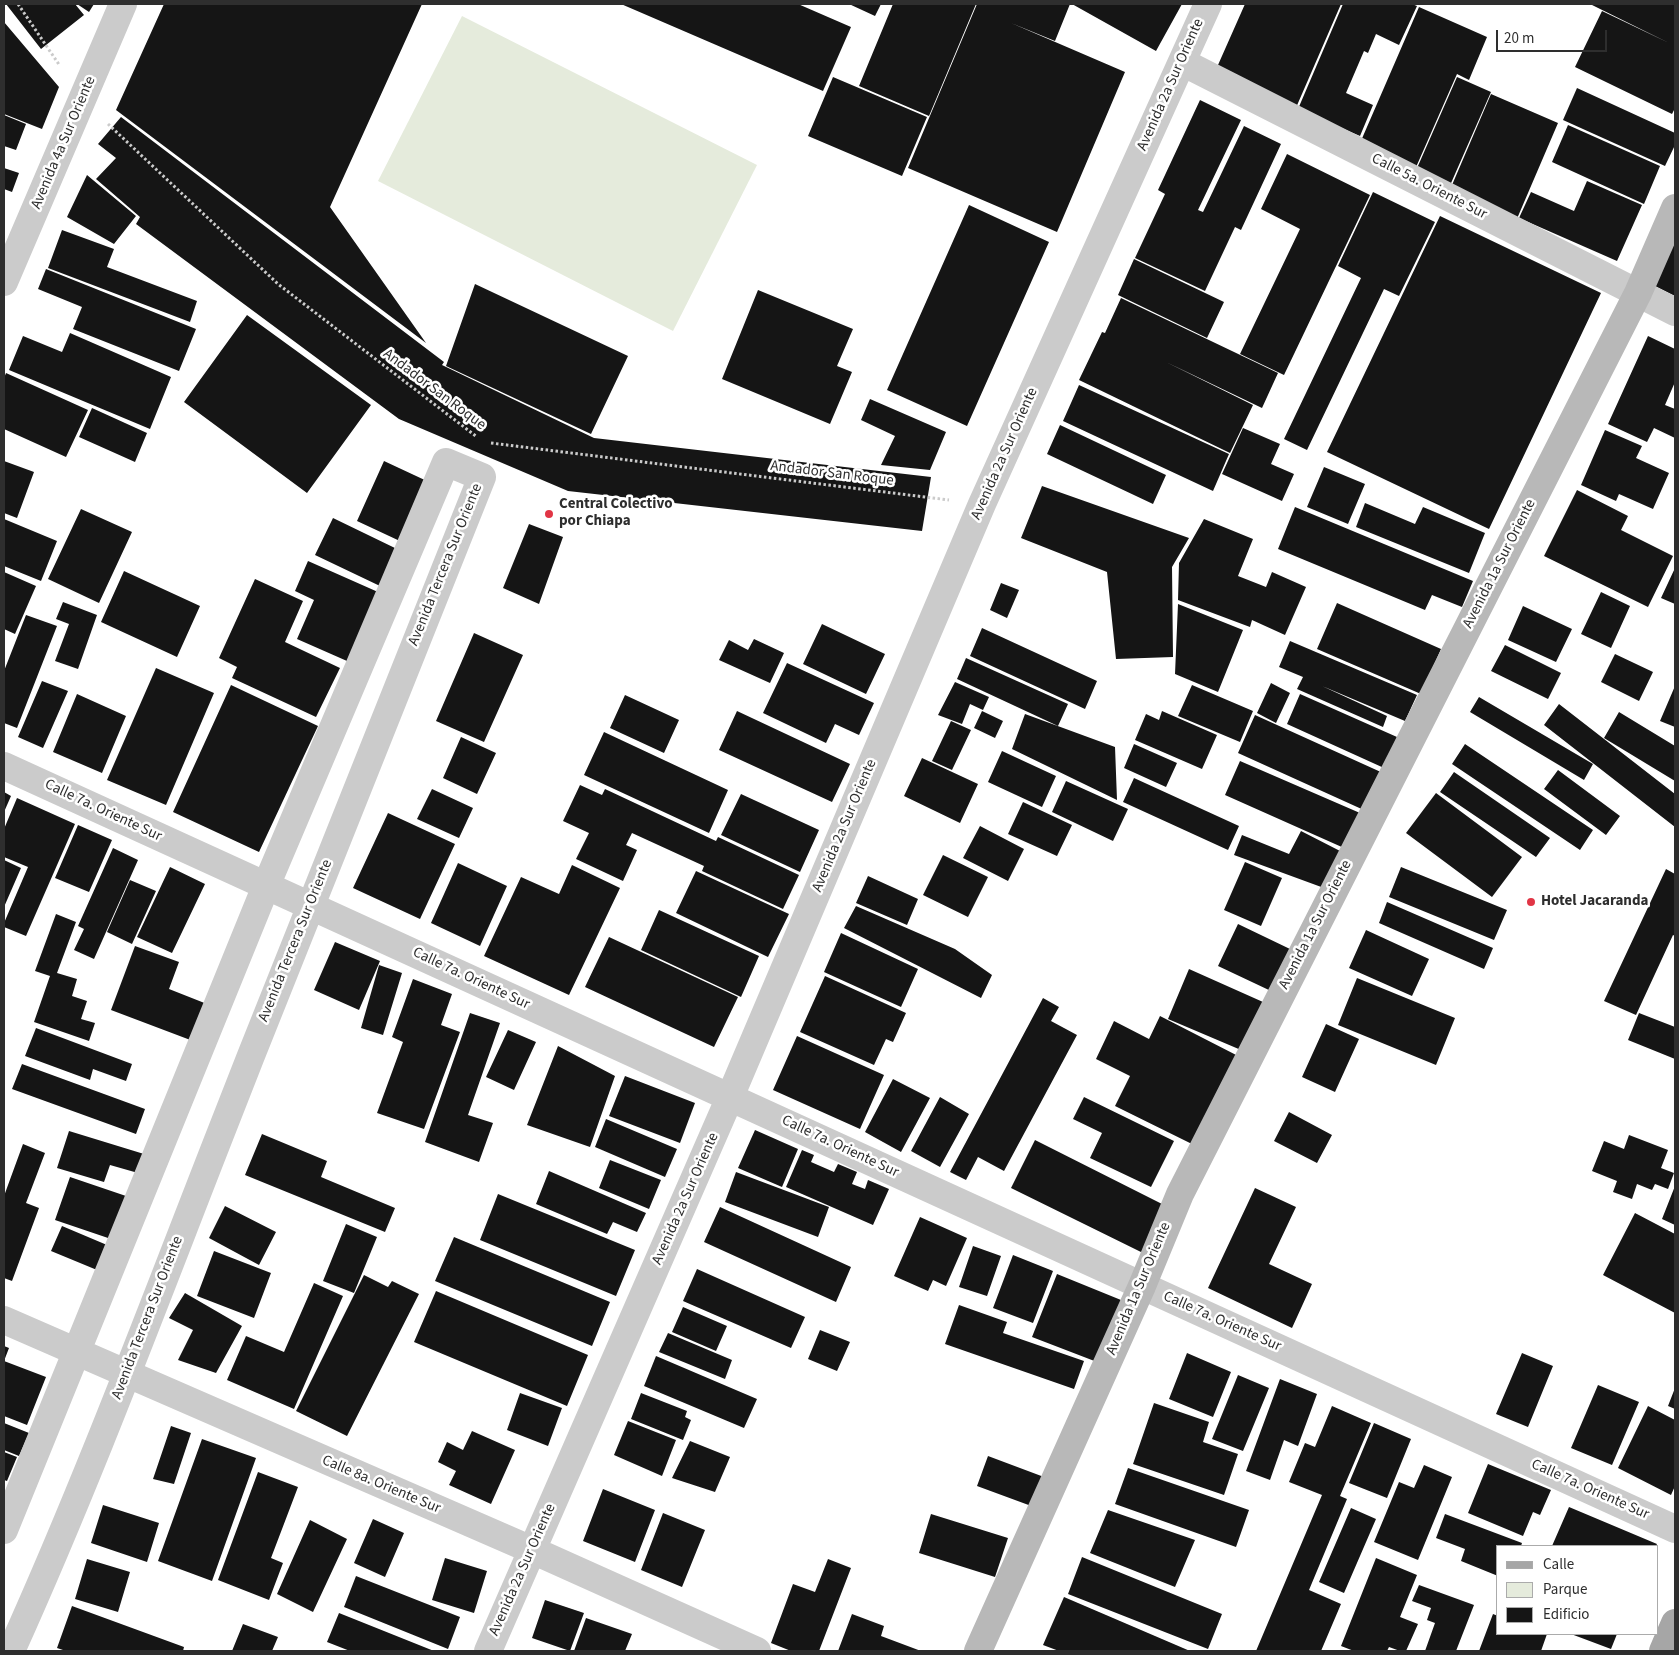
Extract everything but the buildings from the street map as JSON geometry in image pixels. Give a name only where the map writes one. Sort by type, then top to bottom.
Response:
[{"type":"main road","points":[[1663,1651],[1675,1623]]},
{"type":"street","name":"Avenida 4a Sur Oriente","points":[[4,282],[123,4]]},
{"type":"street","name":"Avenida 2a Sur Oriente","points":[[488,1651],[730,1097],[982,504],[1208,4]]},
{"type":"street","name":"Calle 5a. Oriente Sur","points":[[1182,62],[1675,312]]},
{"type":"street","name":"Avenida 1a Sur Oriente","points":[[978,1651],[1142,1286],[1180,1194],[1638,293],[1675,208]]},
{"type":"street","name":"Avenida Tercera Sur Oriente","points":[[4,1530],[266,886],[446,462],[482,477],[310,906],[126,1374],[39,1590],[11,1651]]},
{"type":"street","name":"Calle 7a. Oriente Sur","points":[[4,766],[1675,1528]]},
{"type":"street","name":"Calle 8a. Oriente Sur","points":[[4,1320],[532,1550],[757,1651]]},
{"type":"path","name":"Andador San Roque","points":[[18,4],[82,100],[278,284],[484,442],[982,504]]},
{"type":"green space","points":[[462,16],[757,165],[673,331],[378,181]]},
{"type":"place","name":"Central Colectivo por Chiapa","points":[[549,514]]},
{"type":"place","name":"Hotel Jacaranda","points":[[1531,902]]}]
